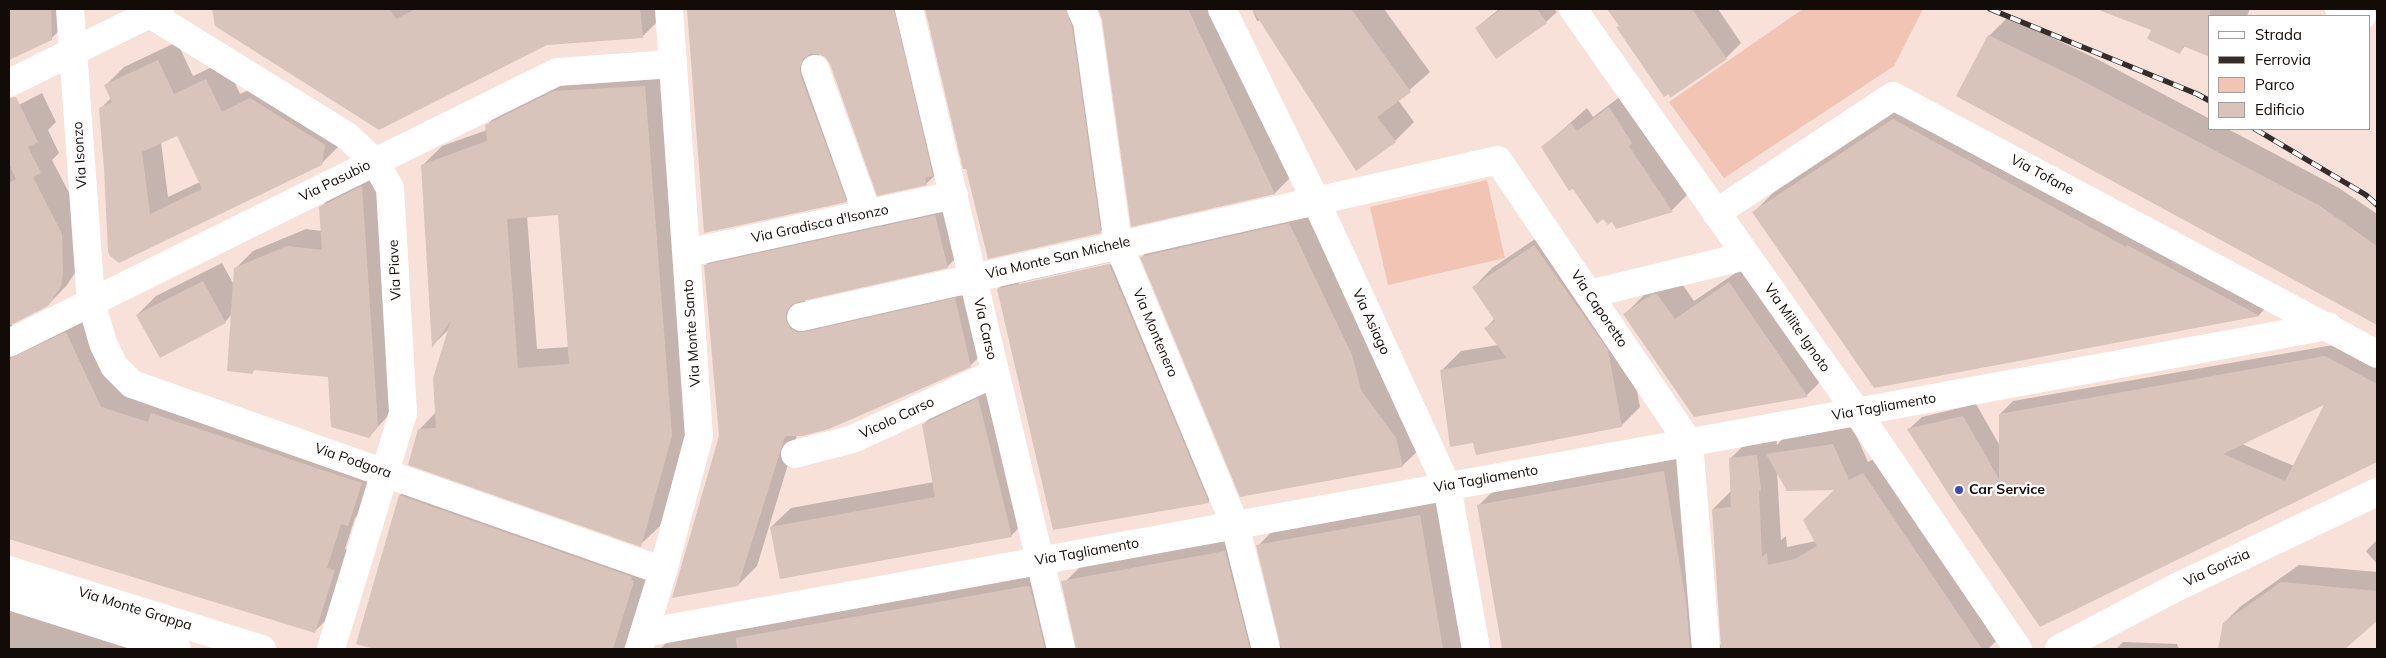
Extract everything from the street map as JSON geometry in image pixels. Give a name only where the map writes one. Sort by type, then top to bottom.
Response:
[{"type":"street","name":"Via Isonzo","points":[[70,9],[91,301]]},
{"type":"street","name":"Via Monte Santo","points":[[641,641],[663,571],[699,436],[669,9]]},
{"type":"street","name":"Via Carso","points":[[909,9],[1061,649]]},
{"type":"street","name":"Via Montenero","points":[[1081,9],[1087,22],[1118,244],[1235,525],[1266,649]]},
{"type":"street","name":"Via Asiago","points":[[1222,9],[1316,201],[1447,486],[1476,649]]},
{"type":"street","points":[[2339,9],[2359,15]]},
{"type":"street","points":[[9,83],[151,10]]},
{"type":"street","name":"Via Piave","points":[[151,10],[347,136],[375,162],[390,188],[403,413],[331,649]]},
{"type":"street","name":"Via Milite Ignoto","points":[[1576,12],[1857,412],[2018,649]]},
{"type":"street","name":"Via Pasubio","points":[[9,342],[557,72],[673,64]]},
{"type":"street","points":[[815,69],[867,213]]},
{"type":"street","name":"Via Tofane","points":[[1716,212],[1893,96],[2328,326],[2377,354]]},
{"type":"street","name":"Via Caporetto","points":[[1316,201],[1498,160],[1689,443],[1706,649]]},
{"type":"street","name":"Via Gradisca d'Isonzo","points":[[687,253],[954,195]]},
{"type":"street","name":"Via Monte San Michele","points":[[801,317],[1118,244],[1316,201]]},
{"type":"street","points":[[1589,294],[1746,256]]},
{"type":"street","name":"Via Podgora","points":[[91,301],[103,343],[114,366],[132,384],[663,571]]},
{"type":"street","name":"Via Tagliamento","points":[[641,641],[1040,561],[2328,326]]},
{"type":"street","name":"Vicolo Carso","points":[[795,454],[853,439],[995,373]]},
{"type":"street","name":"Via Gorizia","points":[[2059,649],[2175,588],[2377,492]]},
{"type":"street","name":"Via Monte Grappa","points":[[9,570],[262,649]]},
{"type":"street","name":"Via Monte Grappa","points":[[9,596],[178,649]]},
{"type":"green space","points":[[1803,9],[1923,9],[1894,66],[1724,178],[1669,102]]},
{"type":"green space","points":[[1487,180],[1505,258],[1388,285],[1370,207]]},
{"type":"building","points":[[9,9],[51,9],[52,40],[9,60]]},
{"type":"building","points":[[212,9],[390,9],[396,19],[416,9],[640,9],[643,38],[547,45],[379,130],[215,26]]},
{"type":"building","points":[[687,9],[894,9],[933,176],[925,178],[927,185],[877,196],[830,64],[825,57],[818,54],[810,54],[803,59],[800,74],[847,202],[704,233]]},
{"type":"building","points":[[925,9],[1066,9],[1072,26],[1101,233],[988,259],[966,169],[963,169]]},
{"type":"building","points":[[1098,9],[1188,9],[1275,194],[1131,227],[1102,20]]},
{"type":"building","points":[[1252,9],[1351,9],[1411,92],[1377,117],[1396,142],[1356,171]]},
{"type":"building","points":[[1502,9],[1537,9],[1547,23],[1496,59],[1475,28]]},
{"type":"building","points":[[1607,9],[1692,9],[1727,59],[1670,98],[1669,94],[1664,97],[1616,27],[1619,26]]},
{"type":"building","points":[[2102,9],[2210,9],[2210,15],[2208,15],[2208,56],[2183,46],[2180,54],[2147,39],[2151,30],[2101,11]]},
{"type":"building","points":[[1988,35],[2079,79],[2320,206],[2377,246],[2377,325],[1956,96]]},
{"type":"building","points":[[158,60],[174,94],[206,79],[222,112],[250,98],[325,145],[322,165],[119,263],[110,256],[108,251],[99,108],[112,102],[104,85]],"holes":[[[177,136],[202,189],[150,214],[142,152]]]},
{"type":"building","points":[[645,86],[672,436],[641,547],[408,465],[418,429],[436,428],[433,378],[451,320],[432,348],[421,165],[487,141],[485,125],[554,91]],"holes":[[[558,215],[569,364],[518,368],[507,219]]]},
{"type":"building","points":[[16,97],[38,142],[28,147],[41,173],[33,177],[62,234],[63,274],[61,286],[48,306],[9,326],[9,183],[16,179],[9,163],[9,98]]},
{"type":"building","points":[[1609,107],[1632,143],[1629,146],[1673,212],[1616,229],[1612,222],[1608,225],[1603,219],[1597,224],[1573,189],[1569,191],[1541,147],[1571,123],[1577,131]]},
{"type":"building","points":[[1893,119],[2126,247],[2127,245],[2260,316],[1874,388],[1752,212]]},
{"type":"building","points":[[362,186],[378,426],[369,438],[331,427],[328,377],[253,370],[253,374],[227,371],[234,268],[287,246],[322,250],[319,207]]},
{"type":"building","points":[[935,215],[948,268],[798,302],[791,305],[786,312],[786,321],[790,328],[796,332],[804,332],[955,298],[971,367],[829,429],[802,436],[785,436],[738,586],[672,598],[719,436],[704,265]]},
{"type":"building","points":[[1289,223],[1352,355],[1361,390],[1396,438],[1403,467],[1240,497],[1140,257]]},
{"type":"building","points":[[1534,245],[1608,350],[1622,427],[1476,455],[1473,443],[1450,447],[1440,370],[1507,358],[1484,328],[1495,321],[1472,287]]},
{"type":"building","points":[[1109,264],[1209,503],[1053,530],[997,289]]},
{"type":"building","points":[[203,281],[226,323],[160,358],[136,315]]},
{"type":"building","points":[[1729,282],[1808,397],[1694,417],[1623,314],[1651,295],[1657,294],[1675,319]]},
{"type":"building","points":[[66,332],[101,407],[148,422],[151,413],[362,483],[348,526],[341,524],[327,568],[335,570],[315,633],[9,539],[9,359]]},
{"type":"building","points":[[2325,356],[2377,384],[2377,462],[2040,627],[1951,498],[1907,429],[1963,416],[1999,479],[1999,414]],"holes":[[[2324,405],[2285,481],[2223,454]]]},
{"type":"building","points":[[978,398],[1012,537],[780,579],[770,527],[935,497],[922,424]]},
{"type":"building","points":[[1833,444],[1849,480],[1863,473],[1982,649],[1721,649],[1712,509],[1731,507],[1729,458],[1757,455],[1761,491],[1759,491],[1762,557],[1767,553],[1768,565],[1795,559],[1817,546],[1803,520],[1834,490],[1787,491],[1766,454]]},
{"type":"building","points":[[1664,471],[1686,602],[1690,649],[1502,649],[1477,505]]},
{"type":"building","points":[[399,495],[632,577],[631,580],[634,581],[613,649],[374,649],[356,644]]},
{"type":"building","points":[[1420,515],[1443,649],[1281,649],[1256,545]]},
{"type":"building","points":[[1225,551],[1250,649],[1076,649],[1061,581]]},
{"type":"building","points":[[2281,582],[2377,591],[2377,621],[2345,649],[2218,649],[2223,623]]},
{"type":"building","points":[[1030,587],[1045,649],[737,649],[736,638]]},
{"type":"railway","points":[[1990,9],[2208,100]]},
{"type":"railway","points":[[2257,130],[2366,195],[2377,205]]},
{"type":"place","name":"Car Service","points":[[1959,490]]}]
